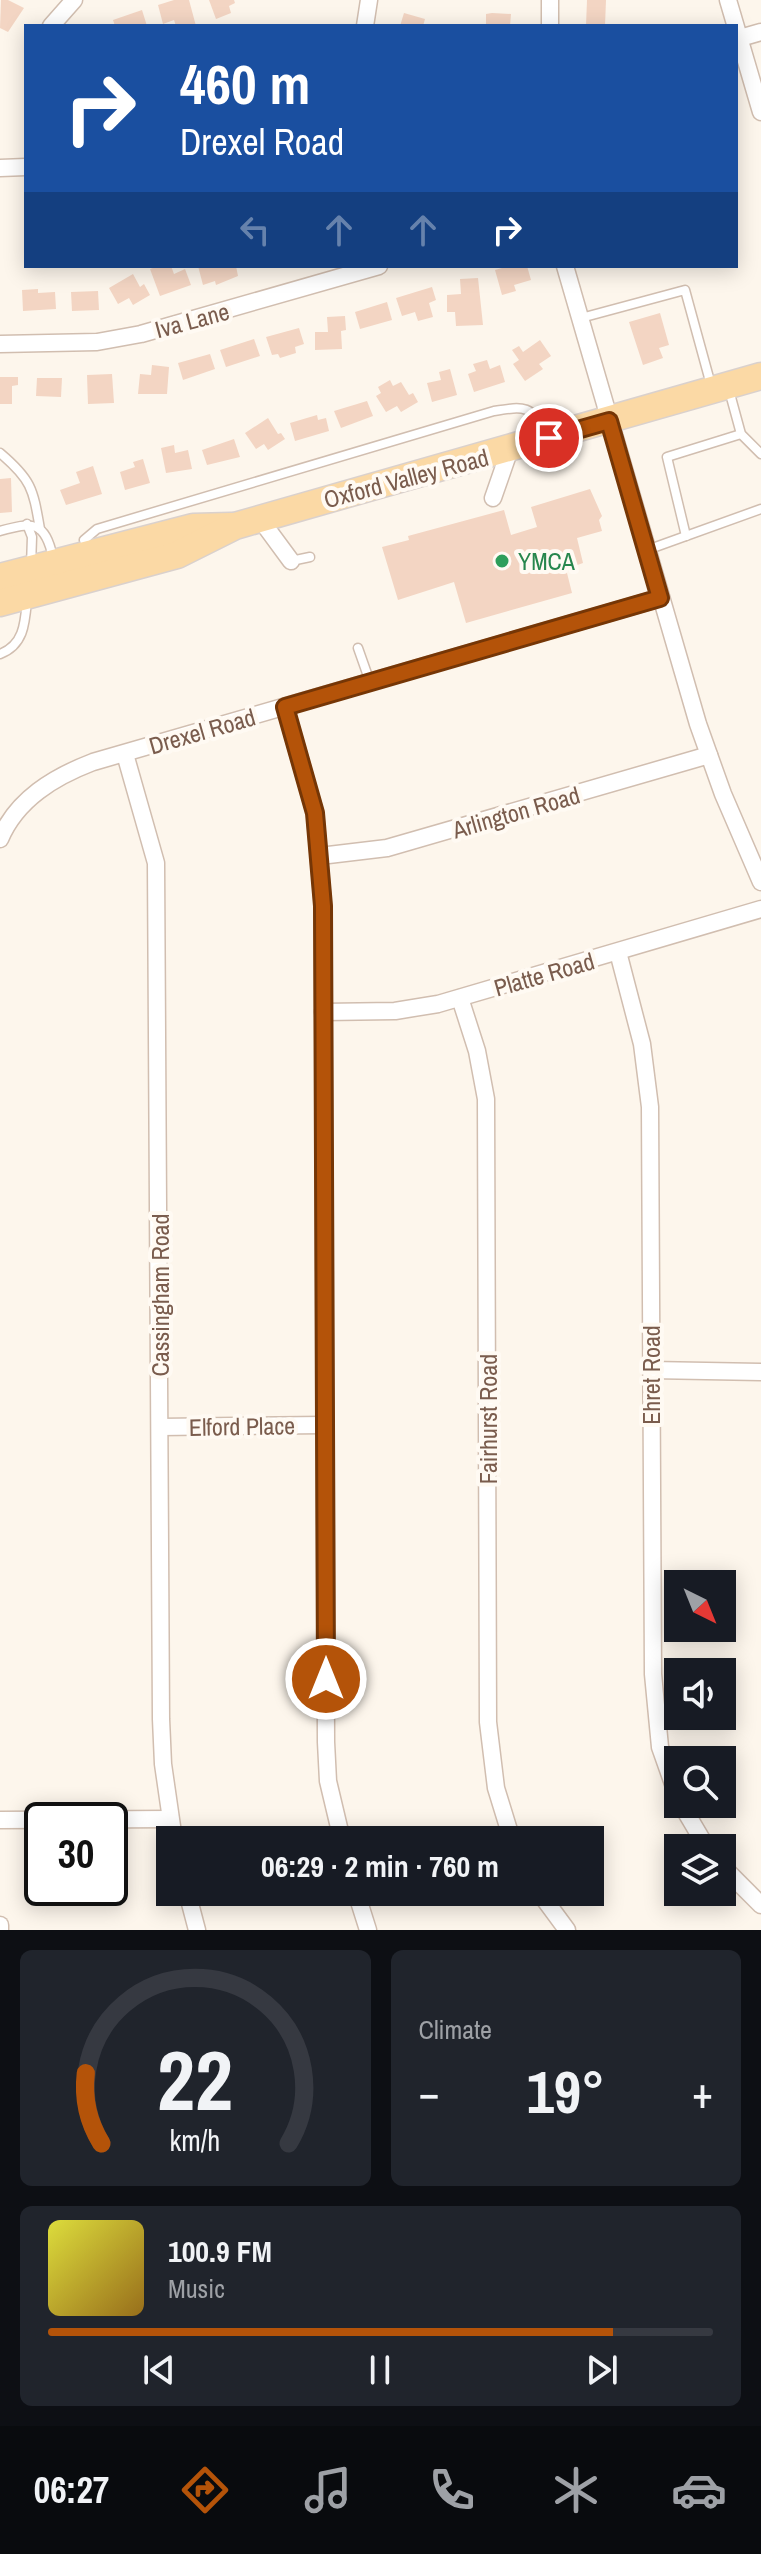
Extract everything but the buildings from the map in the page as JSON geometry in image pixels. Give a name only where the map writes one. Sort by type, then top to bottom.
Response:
[{"type":"main road","name":"Oxford Valley Road","points":[[7,592],[177,555],[247,522],[761,376]]},
{"type":"main road","name":"Oxford Valley Road","points":[[7,592],[47,569],[89,555],[193,527],[247,522]]},
{"type":"street","points":[[53,24],[74,0]]},
{"type":"street","points":[[365,24],[369,0]]},
{"type":"street","points":[[550,0],[550,24]]},
{"type":"street","points":[[728,0],[736,24]]},
{"type":"street","points":[[738,32],[761,112]]},
{"type":"street","points":[[740,38],[761,32]]},
{"type":"street","points":[[0,168],[24,167]]},
{"type":"street","name":"Iva Lane","points":[[0,344],[97,342],[141,334],[372,268]]},
{"type":"street","points":[[566,268],[660,598],[709,755],[761,882]]},
{"type":"street","points":[[486,500],[510,449]]},
{"type":"street","points":[[247,522],[291,561]]},
{"type":"street","name":"Drexel Road","points":[[0,839],[13,815],[34,794],[76,769],[660,598]]},
{"type":"street","points":[[285,707],[315,813],[320,856],[326,1742],[328,1781],[339,1826]]},
{"type":"street","name":"Cassingham Road","points":[[125,754],[156,863],[161,1719],[171,1826]]},
{"type":"street","name":"Arlington Road","points":[[320,856],[387,848],[709,755]]},
{"type":"street","name":"Platte Road","points":[[323,1012],[395,1011],[460,998],[761,909]]},
{"type":"street","name":"Ehret Road","points":[[618,952],[642,1044],[650,1107],[655,1699],[664,1758]]},
{"type":"street","name":"Fairhurst Road","points":[[460,998],[477,1051],[486,1099],[488,1722],[496,1788],[508,1826]]},
{"type":"street","points":[[651,1370],[761,1372]]},
{"type":"street","name":"Elford Place","points":[[160,1427],[324,1425]]},
{"type":"street","points":[[0,1820],[170,1819]]},
{"type":"street","points":[[736,1880],[761,1905]]},
{"type":"street","points":[[191,1906],[197,1930]]},
{"type":"street","points":[[360,1906],[368,1930]]},
{"type":"street","points":[[549,1906],[567,1930]]},
{"type":"lane","points":[[579,318],[685,290],[720,388],[741,434],[761,454]]},
{"type":"lane","points":[[89,555],[84,540],[97,529],[494,411],[522,407],[536,414],[549,438]]},
{"type":"lane","points":[[686,536],[667,457],[741,434]]},
{"type":"lane","points":[[0,453],[26,475],[35,500],[40,529],[51,548],[47,569]]},
{"type":"lane","points":[[647,550],[761,509]]},
{"type":"lane","points":[[0,531],[27,524],[40,529]]},
{"type":"lane","points":[[27,524],[47,569]]},
{"type":"lane","points":[[291,561],[310,557]]},
{"type":"lane","points":[[0,654],[11,650],[24,632],[7,592]]},
{"type":"lane","points":[[358,648],[370,683]]},
{"type":"place","name":"YMCA","points":[[502,561]]},
{"type":"route","points":[[326,1679],[323,906],[315,813],[285,707],[660,598],[609,421],[549,438]]}]
